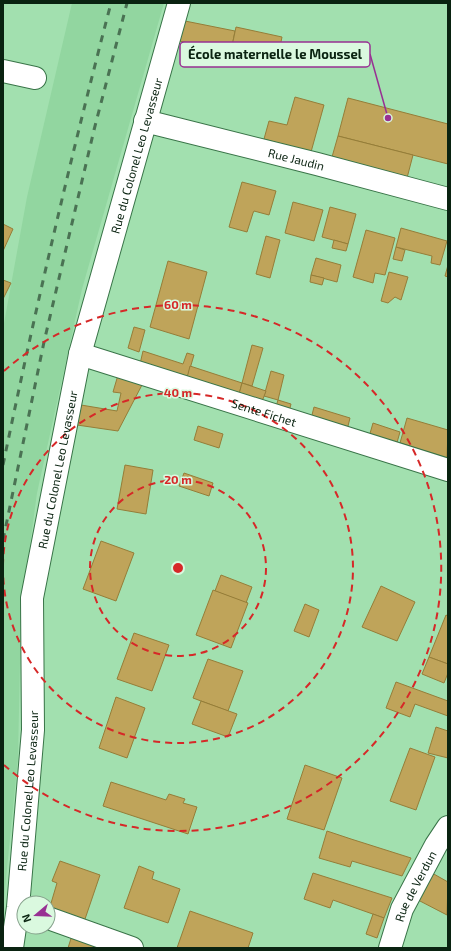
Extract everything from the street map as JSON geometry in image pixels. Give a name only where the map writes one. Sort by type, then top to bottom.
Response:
[{"type":"street","name":"Rue du Colonel Leo Levasseur","points":[[12,948],[15,905],[34,730],[32,598],[80,354],[179,3]]},
{"type":"street","points":[[3,70],[35,78]]},
{"type":"street","name":"Rue Jaudin","points":[[145,121],[317,164],[448,200]]},
{"type":"street","name":"Sente Fichet","points":[[80,354],[448,470]]},
{"type":"street","name":"Rue de Verdun","points":[[390,948],[402,909],[436,845],[448,828]]},
{"type":"street","points":[[56,921],[132,948]]},
{"type":"shaded area","points":[[72,3],[164,3],[82,289],[37,493],[21,611],[18,758],[3,909],[3,329],[27,197]]},
{"type":"building","points":[[185,21],[235,31],[231,51],[179,41]]},
{"type":"building","points":[[236,27],[282,37],[277,61],[231,51]]},
{"type":"building","points":[[295,97],[324,105],[311,152],[264,139],[269,121],[287,125]]},
{"type":"building","points":[[348,98],[448,124],[448,164],[338,136]]},
{"type":"building","points":[[338,136],[413,155],[407,178],[332,157]]},
{"type":"building","points":[[242,182],[276,191],[269,215],[254,211],[247,232],[229,227]]},
{"type":"building","points":[[293,202],[323,210],[314,241],[285,233]]},
{"type":"building","points":[[330,207],[356,214],[348,244],[322,237]]},
{"type":"building","points":[[3,224],[13,229],[3,251]]},
{"type":"building","points":[[401,228],[447,241],[440,265],[431,263],[432,256],[396,247]]},
{"type":"building","points":[[366,230],[395,238],[385,275],[375,273],[373,283],[353,277]]},
{"type":"building","points":[[266,236],[280,240],[270,278],[256,274]]},
{"type":"building","points":[[334,240],[348,244],[346,251],[332,248]]},
{"type":"building","points":[[396,247],[405,250],[402,261],[393,259]]},
{"type":"building","points":[[316,258],[341,265],[337,282],[311,275]]},
{"type":"building","points":[[168,261],[207,272],[189,339],[150,327]]},
{"type":"building","points":[[448,265],[448,277],[445,276]]},
{"type":"building","points":[[389,272],[408,277],[401,300],[395,297],[388,303],[381,301]]},
{"type":"building","points":[[311,275],[324,278],[322,285],[310,282]]},
{"type":"building","points":[[3,280],[11,283],[3,299]]},
{"type":"building","points":[[134,327],[145,330],[139,352],[128,348]]},
{"type":"building","points":[[252,345],[263,348],[252,386],[242,383]]},
{"type":"building","points":[[143,351],[183,364],[187,353],[194,355],[186,382],[140,364]]},
{"type":"building","points":[[190,366],[242,383],[238,398],[186,382]]},
{"type":"building","points":[[271,371],[284,375],[278,400],[264,396]]},
{"type":"building","points":[[118,375],[143,383],[118,431],[77,425],[81,405],[117,411],[121,393],[113,392]]},
{"type":"building","points":[[242,383],[266,391],[263,399],[255,404],[238,398]]},
{"type":"building","points":[[278,400],[291,404],[289,412],[275,410]]},
{"type":"building","points":[[314,407],[350,418],[347,430],[311,419]]},
{"type":"building","points":[[407,418],[448,430],[447,458],[400,443]]},
{"type":"building","points":[[373,423],[400,432],[396,446],[369,437]]},
{"type":"building","points":[[198,426],[223,434],[219,448],[194,440]]},
{"type":"building","points":[[125,465],[153,470],[146,514],[117,509]]},
{"type":"building","points":[[184,473],[213,483],[209,496],[179,486]]},
{"type":"building","points":[[101,541],[134,553],[116,601],[83,589]]},
{"type":"building","points":[[221,575],[252,587],[246,603],[215,591]]},
{"type":"building","points":[[381,586],[415,602],[397,641],[362,627]]},
{"type":"building","points":[[213,590],[248,603],[231,648],[196,635]]},
{"type":"building","points":[[305,604],[319,610],[309,637],[294,631]]},
{"type":"building","points":[[446,615],[448,616],[448,664],[429,657]]},
{"type":"building","points":[[134,633],[169,645],[152,691],[117,679]]},
{"type":"building","points":[[429,657],[448,664],[448,673],[444,683],[422,674]]},
{"type":"building","points":[[208,659],[243,671],[228,711],[193,698]]},
{"type":"building","points":[[396,682],[448,701],[448,716],[415,704],[410,717],[386,708]]},
{"type":"building","points":[[116,697],[145,708],[127,758],[99,748]]},
{"type":"building","points":[[201,701],[237,714],[228,737],[192,724]]},
{"type":"building","points":[[436,727],[448,731],[448,758],[428,753]]},
{"type":"building","points":[[410,748],[435,757],[416,810],[390,801]]},
{"type":"building","points":[[305,765],[342,778],[324,830],[287,819]]},
{"type":"building","points":[[111,782],[166,800],[169,794],[185,799],[183,803],[197,807],[188,834],[103,806]]},
{"type":"building","points":[[327,831],[411,858],[402,876],[352,861],[350,867],[319,858]]},
{"type":"building","points":[[60,861],[100,875],[84,922],[56,912],[56,895],[53,895],[57,883],[52,881]]},
{"type":"building","points":[[139,866],[154,872],[152,879],[180,889],[168,923],[124,908]]},
{"type":"building","points":[[313,873],[392,898],[384,918],[333,900],[330,908],[304,899]]},
{"type":"building","points":[[432,873],[448,882],[447,915],[418,900]]},
{"type":"building","points":[[190,911],[253,933],[248,948],[177,948]]},
{"type":"building","points":[[373,914],[384,918],[377,938],[366,934]]},
{"type":"building","points":[[73,932],[117,948],[68,948]]},
{"type":"railway","points":[[3,465],[54,233],[111,3]]},
{"type":"railway","points":[[3,540],[44,342],[94,130],[127,3]]},
{"type":"place","name":"École maternelle le Moussel","points":[[388,118]]}]
